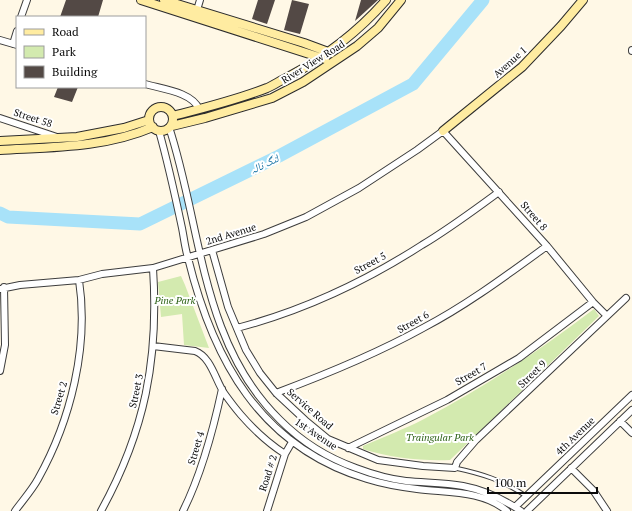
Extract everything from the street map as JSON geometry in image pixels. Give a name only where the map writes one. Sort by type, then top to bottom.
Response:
[{"type":"street","points":[[21,16],[26,0]]},
{"type":"street","points":[[142,0],[321,57],[332,63]]},
{"type":"street","points":[[164,0],[304,43],[341,57]]},
{"type":"street","points":[[197,10],[200,0]]},
{"type":"street","name":"River View Road","points":[[173,116],[267,88],[328,52],[371,17],[386,0]]},
{"type":"street","name":"River View Road","points":[[171,129],[272,98],[303,82],[341,57],[378,28],[401,0]]},
{"type":"street","name":"Avenue 1","points":[[443,131],[522,67],[561,26],[583,0]]},
{"type":"street","points":[[0,40],[15,44]]},
{"type":"street","points":[[146,84],[183,95],[197,104],[199,109]]},
{"type":"street","points":[[0,141],[77,137],[124,128],[156,129],[164,131],[171,129],[173,116],[167,108],[158,107],[150,113],[156,129]]},
{"type":"street","name":"Street 58","points":[[0,118],[60,138]]},
{"type":"street","points":[[0,150],[87,145],[156,129]]},
{"type":"street","name":"1st Avenue","points":[[156,129],[182,228],[188,257],[208,323],[227,366],[257,409],[292,442],[310,454],[338,469],[367,479],[417,489],[459,493],[482,498],[500,505],[507,511]]},
{"type":"street","name":"1st Avenue","points":[[171,129],[208,289],[232,354],[248,382],[267,407],[295,435],[327,455],[352,467],[380,476],[406,481],[432,482],[463,486],[494,495],[521,511]]},
{"type":"street","name":"Street 8","points":[[443,131],[547,246],[593,302],[608,316]]},
{"type":"street","name":"2nd Avenue","points":[[2,288],[20,284],[79,280],[102,274],[153,268],[264,234],[306,217],[359,188],[418,150],[443,131]]},
{"type":"street","name":"Street 5","points":[[237,328],[266,321],[363,279],[421,246],[499,192]]},
{"type":"street","name":"Street 6","points":[[276,393],[341,368],[424,328],[455,309],[547,246]]},
{"type":"street","name":"Service Road","points":[[212,250],[228,306],[246,350],[260,373],[276,393],[305,420],[328,439],[378,460],[423,466],[454,468]]},
{"type":"street","name":"Street 3","points":[[101,511],[116,483],[132,445],[143,408],[153,346],[155,300],[153,268]]},
{"type":"street","name":"Street 2","points":[[15,511],[38,479],[57,437],[74,388],[81,345],[81,293],[79,280]]},
{"type":"street","points":[[0,370],[5,345],[2,288]]},
{"type":"street","name":"Street 9","points":[[454,468],[457,462],[476,440],[626,298]]},
{"type":"street","name":"Street 7","points":[[348,448],[447,400],[519,358],[593,302]]},
{"type":"street","points":[[153,346],[200,353],[206,358],[222,389],[241,415],[260,435],[285,454]]},
{"type":"street","name":"Street 4","points":[[183,511],[207,449],[222,389]]},
{"type":"street","name":"4th Avenue","points":[[515,507],[632,395]]},
{"type":"street","name":"4th Avenue","points":[[527,511],[632,410]]},
{"type":"street","points":[[620,421],[632,433]]},
{"type":"street","name":"Road # 2","points":[[267,511],[285,454],[292,442]]},
{"type":"street","points":[[571,468],[593,490],[607,511]]},
{"type":"lane","name":"Service Road","points":[[454,468],[493,478],[510,485],[526,496]]},
{"type":"green space","name":"Pine Park","points":[[181,276],[209,348],[184,345],[182,314],[161,317],[158,282]]},
{"type":"green space","name":"Traingular Park","points":[[594,309],[599,316],[450,460],[406,458],[384,455],[363,449],[363,446],[402,430],[469,394],[532,354]]},
{"type":"building","points":[[66,0],[103,0],[98,16],[60,16]]},
{"type":"building","points":[[258,0],[275,0],[267,24],[252,19]]},
{"type":"building","points":[[292,0],[309,4],[300,34],[284,30]]},
{"type":"building","points":[[361,0],[378,0],[355,21]]},
{"type":"building","points":[[58,88],[78,88],[72,102],[54,97]]},
{"type":"waterway","name":"لنگ نالہ","points":[[0,213],[8,217],[140,224],[279,156],[413,84],[483,0]]}]
